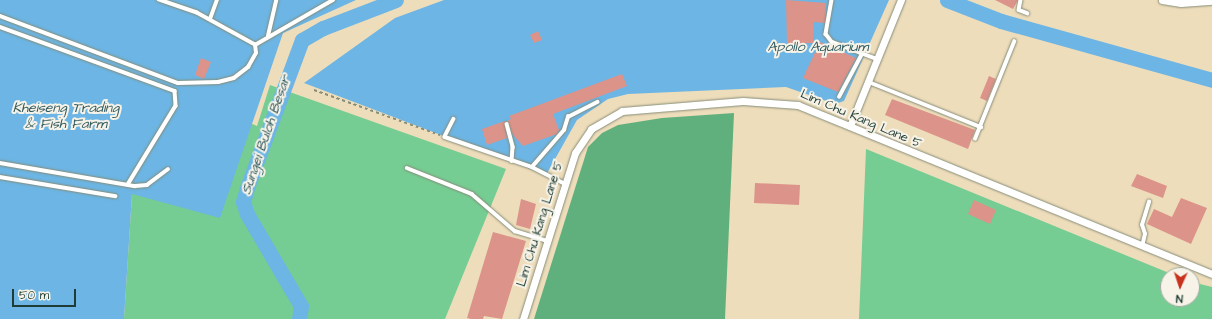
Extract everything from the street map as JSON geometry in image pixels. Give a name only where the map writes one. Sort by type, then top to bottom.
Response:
[{"type":"street","points":[[850,126],[902,0]]},
{"type":"street","points":[[1162,0],[1181,3],[1212,2]]},
{"type":"street","name":"Lim Chu Kang Lane 5","points":[[523,319],[565,184],[582,140],[604,119],[622,111],[735,101],[785,101],[850,126],[1142,248],[1212,274]]},
{"type":"lane","points":[[159,0],[210,20],[255,45]]},
{"type":"lane","points":[[210,20],[217,0]]},
{"type":"lane","points":[[268,36],[276,0]]},
{"type":"lane","points":[[255,45],[268,36],[333,0]]},
{"type":"lane","points":[[832,0],[826,34],[832,42],[878,59]]},
{"type":"lane","points":[[1021,0],[1019,10],[1027,14]]},
{"type":"lane","points":[[0,16],[178,83],[218,82],[234,78],[248,67],[256,53],[255,45]]},
{"type":"lane","points":[[0,27],[175,91],[178,95],[176,106],[128,185]]},
{"type":"lane","points":[[975,139],[1014,42]]},
{"type":"lane","points":[[839,97],[862,54]]},
{"type":"lane","points":[[868,82],[981,127]]},
{"type":"lane","points":[[532,167],[564,130],[568,117],[597,102]]},
{"type":"lane","points":[[454,120],[445,137],[532,167],[565,184]]},
{"type":"lane","points":[[507,124],[513,147],[512,161]]},
{"type":"lane","points":[[0,163],[128,185],[148,185],[168,169]]},
{"type":"lane","points":[[407,168],[472,194],[515,231],[547,241]]},
{"type":"lane","points":[[0,177],[115,196]]},
{"type":"lane","points":[[1142,248],[1145,234],[1142,225],[1149,202]]},
{"type":"path","points":[[314,90],[445,137]]},
{"type":"green space","points":[[270,85],[506,169],[445,319],[124,319],[132,194],[191,100],[257,126]]},
{"type":"green space","points":[[734,113],[725,319],[534,319],[588,147],[602,133],[618,125],[662,118]]},
{"type":"green space","points":[[866,149],[1160,269],[1160,307],[1200,307],[1200,284],[1212,287],[1212,319],[859,319]]},
{"type":"water","name":"Kheiseng Trading & Fish Farm","points":[[0,0],[356,0],[283,33],[220,218],[132,194],[124,319],[0,319]]},
{"type":"water","name":"Apollo Aquarium","points":[[444,0],[889,0],[844,101],[835,104],[786,87],[628,94],[608,99],[577,120],[546,175],[304,83],[395,18]]},
{"type":"building","points":[[786,0],[826,3],[825,23],[813,22],[813,43],[787,44]]},
{"type":"building","points":[[995,0],[1018,0],[1013,9]]},
{"type":"building","points":[[538,31],[542,40],[534,43],[530,35]]},
{"type":"building","points":[[820,42],[856,58],[838,92],[803,78]]},
{"type":"building","points":[[201,58],[211,62],[204,79],[195,75]]},
{"type":"building","points":[[622,74],[627,86],[553,114],[559,130],[557,134],[523,146],[513,135],[507,121],[511,119],[509,116]]},
{"type":"building","points":[[989,76],[996,79],[987,101],[980,98]]},
{"type":"building","points":[[892,99],[975,130],[968,149],[885,115]]},
{"type":"building","points":[[505,121],[507,138],[487,145],[482,129]]},
{"type":"building","points":[[1137,174],[1167,186],[1163,198],[1131,186]]},
{"type":"building","points":[[755,183],[800,185],[799,205],[754,203]]},
{"type":"building","points":[[1181,198],[1207,208],[1191,244],[1147,224],[1154,209],[1172,217]]},
{"type":"building","points":[[521,199],[536,204],[530,229],[516,225]]},
{"type":"building","points":[[974,200],[996,210],[990,224],[968,214]]},
{"type":"building","points":[[493,232],[526,241],[502,319],[484,316],[483,319],[467,318]]},
{"type":"waterway","name":"Sungei Buloh Besar","points":[[299,319],[301,306],[247,214],[243,202],[248,185],[302,40],[323,28],[396,0]]},
{"type":"waterway","points":[[947,0],[1001,21],[1212,80]]}]
